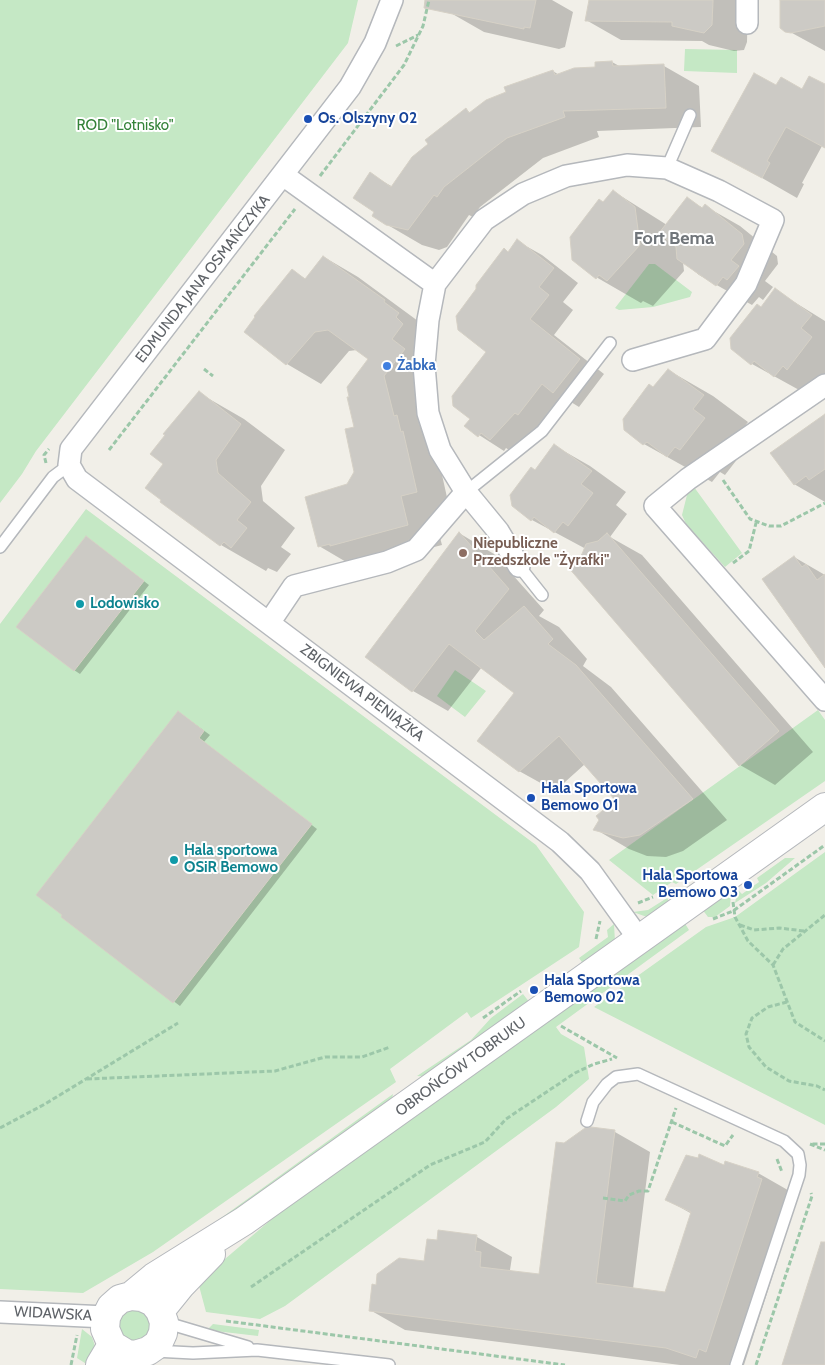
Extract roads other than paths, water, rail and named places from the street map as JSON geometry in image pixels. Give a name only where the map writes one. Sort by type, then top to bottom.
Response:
[{"type":"street","name":"EDMUNDA JANA OSMAŃCZYKA","points":[[69,466],[71,450],[350,87],[376,43],[392,0]]},
{"type":"street","points":[[747,0],[747,23]]},
{"type":"street","points":[[519,566],[498,531],[466,492],[440,450],[428,413],[424,365],[428,320],[435,284],[484,220],[522,194],[566,176],[626,165],[667,168],[719,191],[773,220],[746,284],[705,338],[632,360]]},
{"type":"street","points":[[283,175],[435,284]]},
{"type":"street","points":[[825,384],[711,463],[655,506],[825,700]]},
{"type":"street","name":"ZBIGNIEWA PIENIĄŻKA","points":[[69,466],[78,479],[560,842],[590,871],[639,939]]},
{"type":"street","points":[[269,623],[294,586],[387,562],[416,550],[466,492]]},
{"type":"street","name":"OBROŃCÓW TOBRUKU","points":[[131,1296],[154,1277],[244,1221],[825,807]]},
{"type":"street","name":"OBROŃCÓW TOBRUKU","points":[[162,1316],[182,1284],[244,1221]]},
{"type":"street","points":[[131,1296],[142,1296],[153,1302],[162,1316],[163,1333],[158,1344],[125,1356],[105,1328],[106,1317],[116,1303],[131,1296]]},
{"type":"street","name":"WIDAWSKA","points":[[0,1312],[106,1317]]},
{"type":"lane","points":[[667,168],[690,115]]},
{"type":"lane","points":[[466,492],[542,430],[610,343]]},
{"type":"lane","points":[[0,547],[53,477],[69,466]]},
{"type":"lane","points":[[519,566],[542,595]]},
{"type":"lane","points":[[588,1121],[593,1102],[607,1084],[616,1077],[638,1074],[784,1141],[792,1147],[799,1158],[799,1175],[736,1365]]},
{"type":"lane","points":[[162,1316],[257,1350]]},
{"type":"lane","points":[[125,1356],[257,1350],[389,1365]]},
{"type":"place","name":"Os. Olszyny 02","points":[[308,119]]},
{"type":"place","name":"Żabka","points":[[387,366]]},
{"type":"place","name":"Niepubliczne Przedszkole \"Żyrafki\"","points":[[463,553]]},
{"type":"place","name":"Lodowisko","points":[[80,604]]},
{"type":"place","name":"Hala Sportowa Bemowo 01","points":[[531,798]]},
{"type":"place","name":"Hala sportowa OSiR Bemowo","points":[[174,860]]},
{"type":"place","name":"Hala Sportowa Bemowo 03","points":[[748,885]]},
{"type":"place","name":"Hala Sportowa Bemowo 02","points":[[534,990]]},
{"type":"district","name":"Fort Bema","points":[[674,239]]},
{"type":"park label","name":"ROD \"Lotnisko\"","points":[[125,126]]}]
